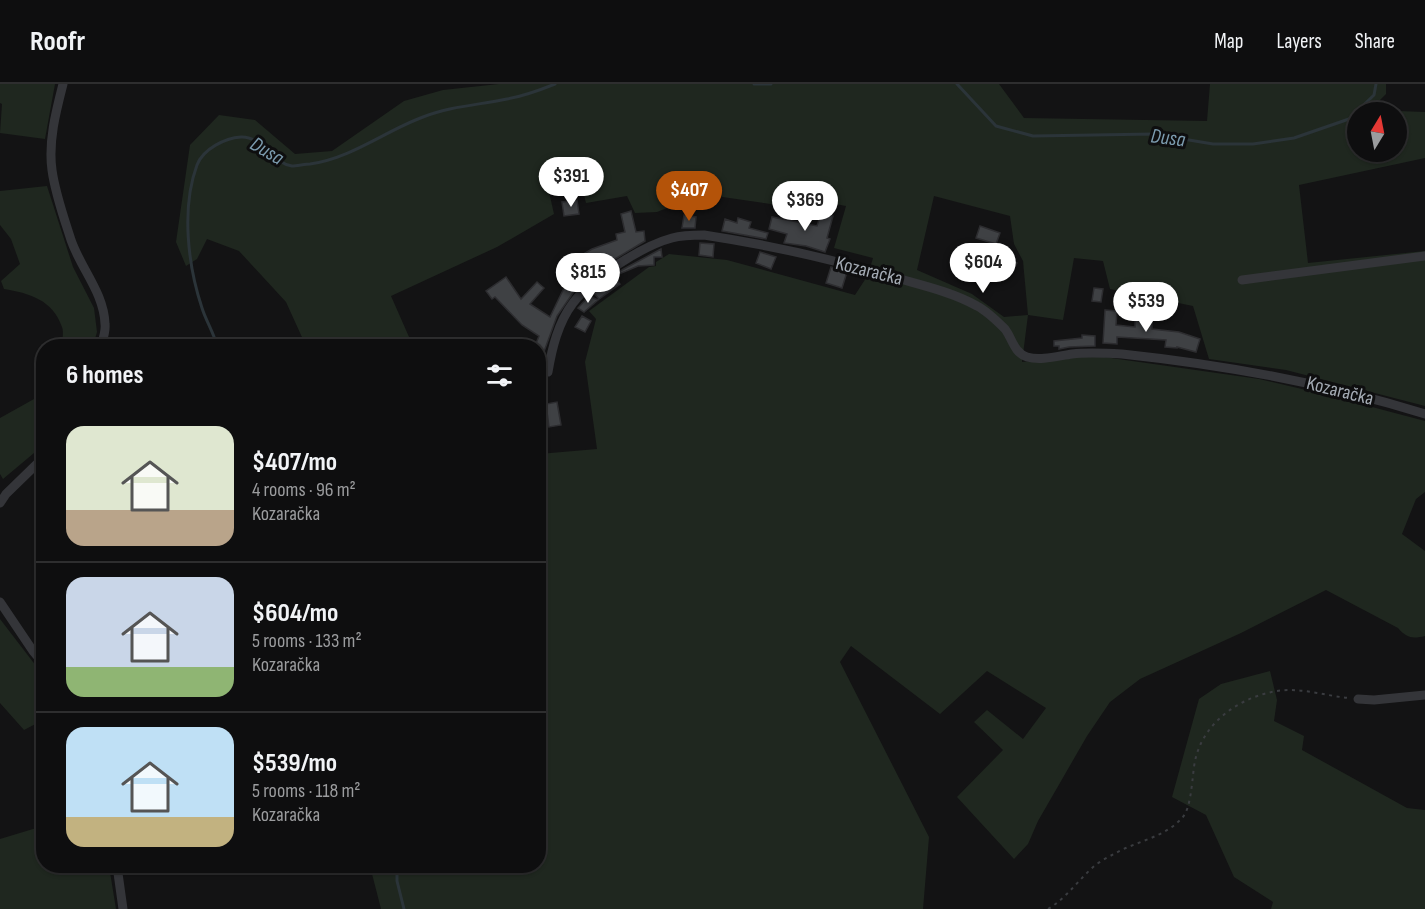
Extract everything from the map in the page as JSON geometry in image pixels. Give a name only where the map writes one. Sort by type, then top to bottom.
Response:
[{"type":"street","points":[[63,84],[55,114],[52,169],[72,241],[84,270],[100,296],[106,326],[103,339]]},
{"type":"street","name":"Kozaračka","points":[[548,372],[554,342],[564,320],[573,303],[594,281],[617,265],[658,243],[689,235],[705,236],[863,268],[959,298],[978,306],[995,320],[1007,331],[1019,352],[1026,357],[1047,358],[1073,354],[1110,353],[1226,368],[1323,386],[1425,414]]},
{"type":"street","points":[[1242,280],[1425,256]]},
{"type":"street","points":[[0,503],[6,494],[36,465]]},
{"type":"street","points":[[0,602],[36,655]]},
{"type":"street","points":[[1358,699],[1374,700],[1425,695]]},
{"type":"street","points":[[118,873],[123,909]]},
{"type":"path","points":[[1048,909],[1069,893],[1092,867],[1116,852],[1167,830],[1184,816],[1195,758],[1206,733],[1227,711],[1252,698],[1278,691],[1358,699]]},
{"type":"shaded area","points":[[0,84],[55,84],[45,139],[0,133],[2,104],[0,103]]},
{"type":"shaded area","points":[[499,84],[999,84],[1024,118],[1207,121],[1210,84],[1386,84],[1386,94],[1378,102],[1347,102],[1347,162],[1406,162],[1299,185],[1308,263],[1425,251],[1425,406],[1286,370],[1209,359],[1193,306],[1110,289],[1103,261],[1074,258],[1063,320],[1028,315],[1022,362],[1090,355],[1259,379],[1425,421],[1425,492],[1416,499],[1402,534],[1425,551],[1425,636],[1407,636],[1398,628],[1326,590],[1241,633],[1140,679],[1110,702],[1087,736],[1038,821],[1028,844],[1014,859],[957,797],[1003,750],[974,722],[987,710],[1023,739],[1046,708],[987,671],[940,714],[851,646],[840,662],[929,837],[923,909],[381,909],[372,873],[546,873],[546,453],[597,449],[585,362],[596,319],[589,311],[649,267],[656,266],[656,262],[669,254],[727,260],[855,295],[868,275],[873,258],[834,248],[846,206],[809,199],[777,205],[702,194],[657,212],[635,213],[627,196],[586,203],[577,167],[545,174],[554,214],[497,247],[391,296],[410,339],[303,339],[286,302],[239,251],[207,239],[197,259],[186,266],[176,242],[190,145],[219,115],[255,120],[295,154],[332,151],[404,101],[443,90]],"holes":[[[934,196],[1010,216],[1014,244],[1023,261],[1028,315],[1004,317],[972,294],[917,270]]]},
{"type":"shaded area","points":[[1407,111],[1425,112],[1425,158],[1407,162]]},
{"type":"shaded area","points":[[47,186],[73,267],[94,308],[97,332],[95,339],[63,339],[63,329],[58,318],[46,304],[31,296],[4,289],[1,281],[20,264],[11,239],[0,225],[0,191]]},
{"type":"shaded area","points":[[36,398],[36,451],[3,479],[0,474],[0,418]]},
{"type":"shaded area","points":[[0,619],[36,666],[36,724],[24,730],[0,703]]},
{"type":"shaded area","points":[[1270,671],[1277,700],[1274,721],[1304,736],[1302,750],[1407,808],[1425,810],[1425,909],[1271,909],[1273,902],[1234,877],[1206,815],[1172,797],[1199,699],[1221,684]]},
{"type":"shaded area","points":[[36,828],[36,873],[110,873],[116,909],[0,909],[0,839]]},
{"type":"building","points":[[577,200],[579,214],[564,216],[562,202]]},
{"type":"building","points":[[631,211],[636,232],[644,231],[645,241],[583,282],[577,276],[584,270],[578,260],[580,256],[617,240],[616,234],[625,232],[621,214]]},
{"type":"building","points":[[821,213],[833,216],[827,238],[830,239],[825,252],[784,243],[787,234],[769,229],[772,217],[817,226]]},
{"type":"building","points":[[684,215],[696,217],[695,228],[682,228]]},
{"type":"building","points":[[738,218],[751,222],[749,228],[768,233],[766,239],[722,231],[725,219],[737,223]]},
{"type":"building","points":[[980,226],[1000,233],[996,244],[976,238]]},
{"type":"building","points":[[700,243],[714,244],[713,257],[699,255]]},
{"type":"building","points":[[661,249],[662,257],[654,257],[654,265],[638,266],[614,276]]},
{"type":"building","points":[[760,252],[776,257],[771,269],[756,263]]},
{"type":"building","points":[[1000,253],[1017,263],[1010,275],[993,266]]},
{"type":"building","points":[[831,267],[847,272],[842,288],[826,283]]},
{"type":"building","points":[[614,276],[620,284],[599,299],[593,292]]},
{"type":"building","points":[[506,277],[521,299],[537,282],[544,288],[530,304],[550,317],[565,286],[575,290],[557,316],[546,346],[546,339],[538,339],[539,336],[522,325],[495,297],[492,299],[486,291]]},
{"type":"building","points":[[1094,288],[1103,289],[1101,302],[1092,301]]},
{"type":"building","points":[[589,296],[598,300],[584,312],[578,308]]},
{"type":"building","points":[[1105,310],[1117,311],[1116,325],[1135,327],[1135,320],[1152,321],[1152,329],[1179,332],[1200,339],[1196,352],[1177,347],[1165,347],[1166,340],[1117,337],[1117,344],[1103,343]]},
{"type":"building","points":[[582,316],[591,321],[585,332],[575,327]]},
{"type":"building","points":[[1082,335],[1095,336],[1095,346],[1059,349],[1059,346],[1054,346],[1054,341],[1082,338]]},
{"type":"building","points":[[557,402],[561,425],[549,427],[546,404]]},
{"type":"waterway","name":"Dusa","points":[[215,339],[197,292],[188,237],[192,182],[200,159],[209,149],[228,140],[248,138],[285,164],[292,166],[310,164],[340,156],[434,113],[513,98],[555,84]]},
{"type":"waterway","name":"Dusa","points":[[754,84],[771,84]]},
{"type":"waterway","name":"Dusa","points":[[957,84],[996,126],[1033,136],[1153,134],[1213,144],[1253,144],[1294,138],[1349,119],[1374,95],[1376,84]]},
{"type":"waterway","name":"Dusa","points":[[397,873],[404,909]]}]
